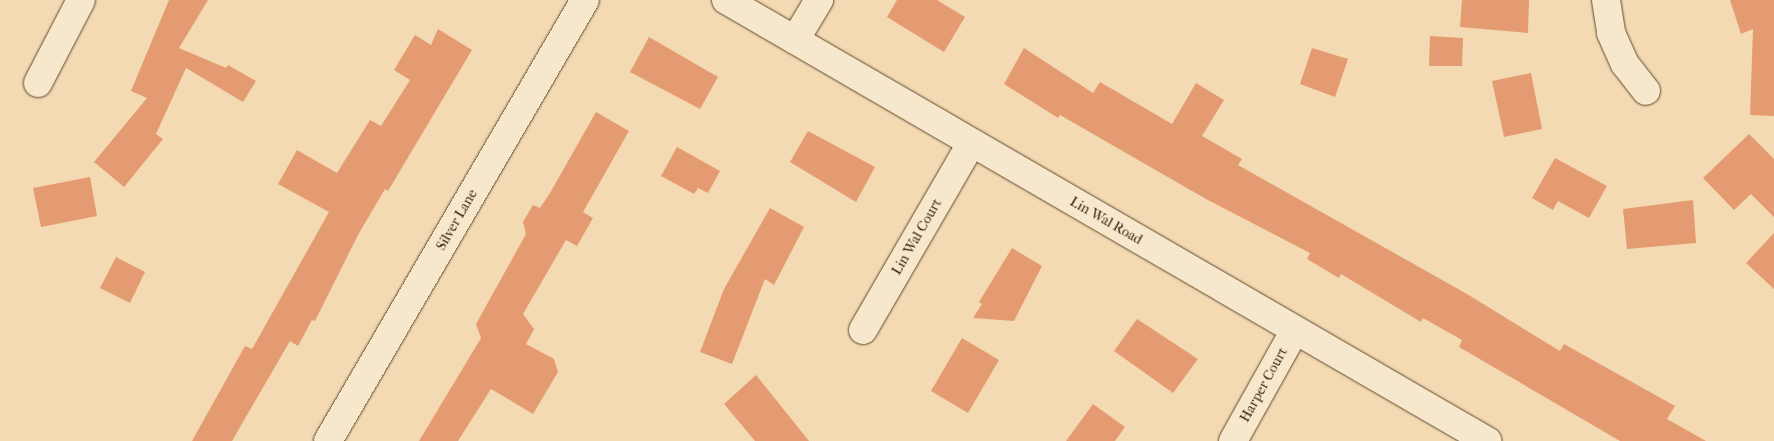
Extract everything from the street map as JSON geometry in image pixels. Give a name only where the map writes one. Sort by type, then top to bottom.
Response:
[{"type":"street","points":[[38,83],[81,0]]},
{"type":"street","name":"Silver Lane","points":[[328,441],[585,0]]},
{"type":"street","name":"Lin Wal Road","points":[[726,0],[971,144],[1487,441]]},
{"type":"street","points":[[795,40],[818,0]]},
{"type":"street","points":[[1606,0],[1615,41],[1625,64],[1646,91]]},
{"type":"street","name":"Lin Wal Court","points":[[863,330],[971,144]]},
{"type":"street","name":"Harper Court","points":[[1233,441],[1295,330]]},
{"type":"building","points":[[169,0],[208,0],[179,48],[226,68],[228,65],[256,81],[243,102],[186,68],[156,134],[163,139],[124,187],[94,162],[147,98],[131,91]]},
{"type":"building","points":[[897,0],[937,0],[965,17],[944,52],[887,17]]},
{"type":"building","points":[[1462,0],[1529,0],[1528,33],[1460,27]]},
{"type":"building","points":[[1730,0],[1774,0],[1774,116],[1750,115],[1753,29],[1741,34]]},
{"type":"building","points":[[438,29],[472,50],[388,191],[385,189],[358,235],[315,321],[312,320],[298,346],[290,341],[232,441],[192,441],[245,346],[252,349],[329,212],[278,184],[297,150],[337,173],[370,120],[381,126],[410,80],[394,70],[415,35],[431,45]]},
{"type":"building","points":[[1430,36],[1463,38],[1462,66],[1429,66]]},
{"type":"building","points":[[649,37],[718,77],[700,109],[630,72]]},
{"type":"building","points":[[1024,48],[1093,93],[1100,82],[1172,124],[1196,83],[1224,100],[1202,136],[1242,159],[1238,165],[1467,294],[1560,351],[1564,344],[1675,406],[1667,419],[1706,441],[1620,441],[1459,347],[1462,340],[1423,318],[1421,322],[1341,274],[1339,278],[1307,259],[1310,253],[1206,199],[1060,115],[1058,118],[1004,84]]},
{"type":"building","points":[[1312,48],[1348,59],[1335,97],[1300,84]]},
{"type":"building","points":[[1531,73],[1542,129],[1504,137],[1492,81]]},
{"type":"building","points":[[596,112],[629,131],[583,212],[593,218],[577,246],[566,240],[523,314],[534,329],[526,344],[554,359],[558,372],[533,414],[491,389],[458,441],[419,441],[481,338],[476,324],[526,234],[523,222],[533,205],[540,208],[550,193]]},
{"type":"building","points":[[808,131],[875,167],[856,202],[790,162]]},
{"type":"building","points":[[1749,134],[1774,159],[1774,217],[1751,194],[1734,210],[1703,178]]},
{"type":"building","points":[[677,147],[720,171],[708,193],[698,188],[694,194],[661,176]]},
{"type":"building","points":[[1555,158],[1607,186],[1589,218],[1558,201],[1553,210],[1532,198]]},
{"type":"building","points":[[90,177],[97,216],[41,227],[33,188]]},
{"type":"building","points":[[1693,200],[1696,243],[1627,249],[1623,209]]},
{"type":"building","points":[[770,208],[804,227],[774,285],[765,279],[732,364],[700,352],[724,289]]},
{"type":"building","points":[[1774,233],[1774,289],[1746,263]]},
{"type":"building","points":[[1012,248],[1042,266],[1014,321],[973,318],[982,304],[979,302]]},
{"type":"building","points":[[116,257],[145,272],[130,303],[100,288]]},
{"type":"building","points":[[1137,319],[1198,359],[1173,393],[1114,351]]},
{"type":"building","points":[[962,338],[999,360],[968,413],[931,391]]},
{"type":"building","points":[[756,375],[809,441],[755,441],[724,404]]},
{"type":"building","points":[[1093,404],[1125,427],[1115,441],[1066,441]]}]
